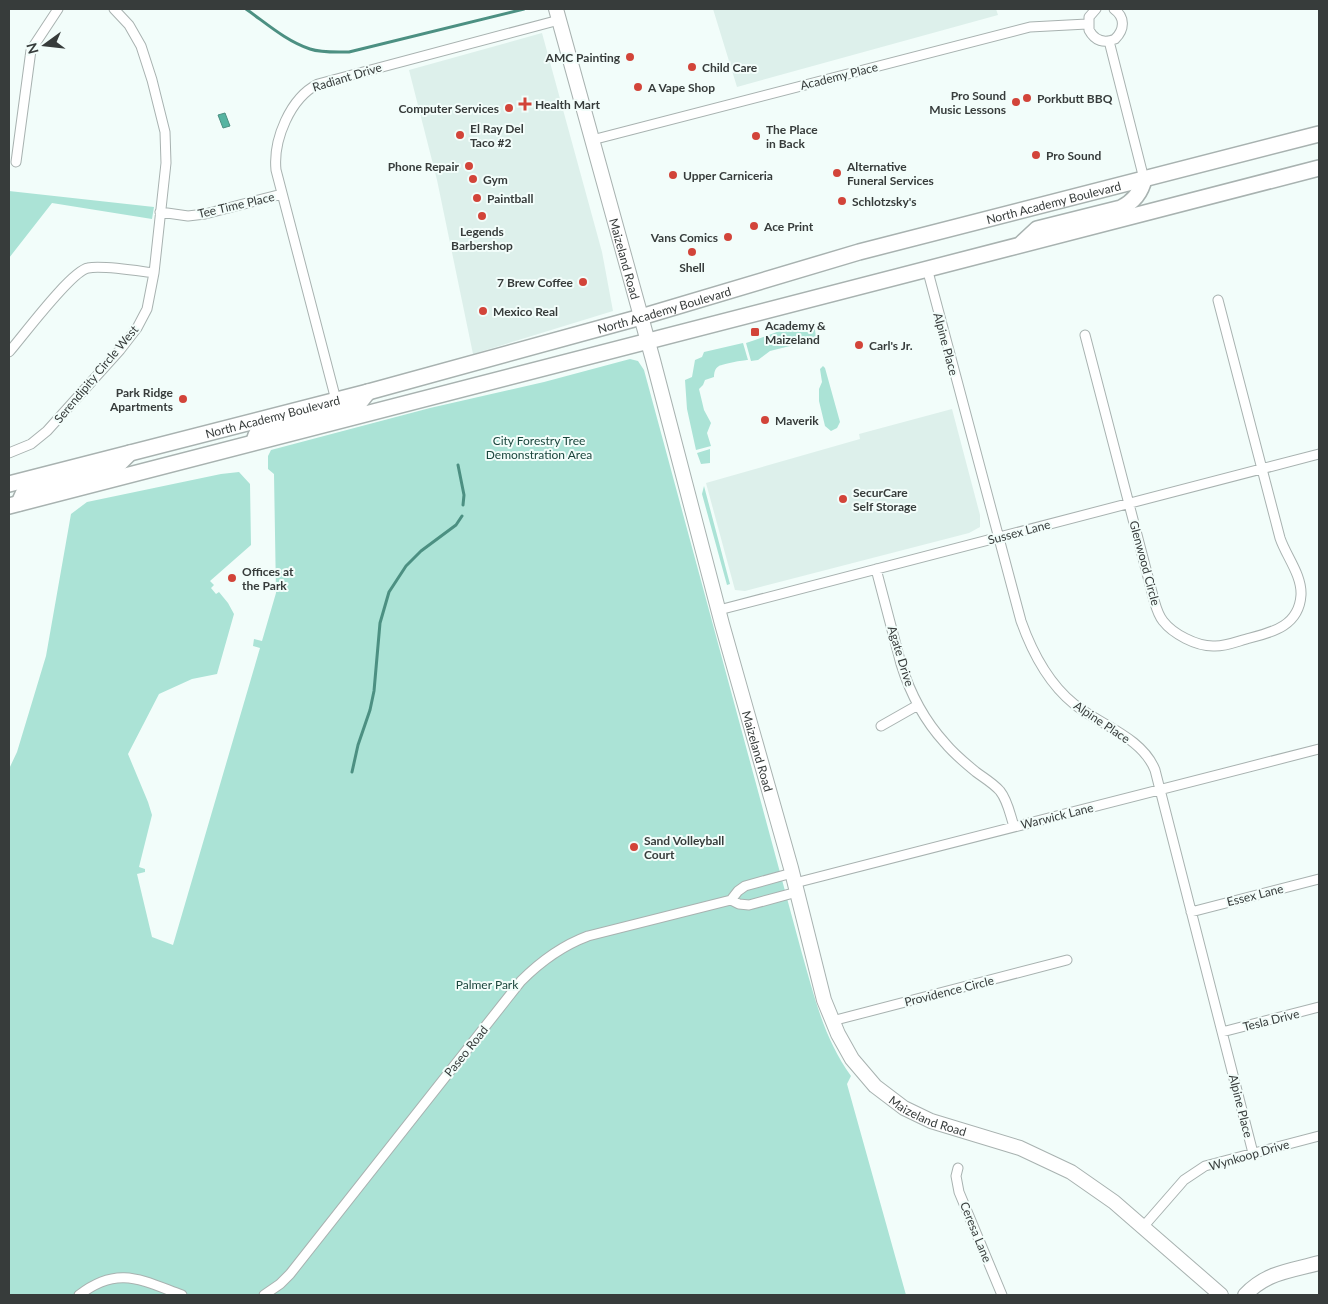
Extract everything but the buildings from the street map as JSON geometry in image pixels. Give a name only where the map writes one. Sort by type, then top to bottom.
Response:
[{"type":"main road","name":"Maizeland Road","points":[[557,14],[795,883],[810,950],[824,1000],[844,1046],[875,1086],[904,1108],[932,1122],[1020,1148],[1056,1164],[1094,1187],[1221,1295]]},
{"type":"main road","name":"North Academy Boulevard","points":[[9,484],[368,392],[641,317],[859,252],[1319,134]]},
{"type":"main road","name":"North Academy Boulevard","points":[[14,504],[1319,168]]},
{"type":"main road","points":[[1021,244],[1037,229],[1121,208],[1132,203],[1142,188],[1144,180]]},
{"type":"main road","points":[[254,441],[256,435],[266,429],[348,407],[360,402],[368,392]]},
{"type":"main road","points":[[14,504],[26,490],[118,465],[130,453]]},
{"type":"main road","points":[[1245,1295],[1257,1283],[1272,1275],[1319,1263]]},
{"type":"street","points":[[16,162],[28,61],[31,50],[40,33],[58,9]]},
{"type":"street","name":"Serendipity Circle West","points":[[9,453],[31,444],[47,431],[130,338],[147,309],[154,273],[166,164],[166,132],[141,46],[129,25],[114,9]]},
{"type":"street","points":[[1096,9],[1089,17],[1089,30],[1097,40],[1109,41],[1115,39],[1122,29],[1123,20],[1116,9]]},
{"type":"street","name":"Radiant Drive","points":[[336,400],[276,170],[276,152],[292,107],[304,92],[318,84],[557,14]]},
{"type":"street","name":"Academy Place","points":[[592,140],[1030,27],[1088,24]]},
{"type":"street","points":[[1109,41],[1144,180]]},
{"type":"street","name":"Tee Time Place","points":[[160,212],[188,216],[205,214],[282,194]]},
{"type":"street","points":[[9,352],[71,279],[81,270],[95,268],[154,273]]},
{"type":"street","name":"Alpine Place","points":[[927,268],[998,537],[1026,635],[1045,672],[1063,694],[1073,704],[1142,750],[1152,762],[1253,1153]]},
{"type":"street","name":"Glenwood Circle","points":[[1085,335],[1157,611],[1166,624],[1193,642],[1206,646],[1220,646],[1280,629],[1296,612],[1301,596],[1301,586],[1280,538],[1218,300]]},
{"type":"street","name":"Sussex Lane","points":[[719,610],[1319,454]]},
{"type":"street","name":"Agate Drive","points":[[876,569],[901,664],[918,705],[928,722],[946,744],[967,765],[1000,792],[1008,807],[1014,826]]},
{"type":"street","points":[[881,726],[918,705]]},
{"type":"street","name":"Warwick Lane","points":[[795,883],[1319,749]]},
{"type":"street","name":"Essex Lane","points":[[1191,912],[1319,879]]},
{"type":"street","name":"Paseo Road","points":[[731,900],[739,904],[749,905],[795,883]]},
{"type":"street","name":"Paseo Road","points":[[264,1295],[290,1274],[521,981],[544,960],[570,943],[588,936],[731,900],[745,886],[795,883]]},
{"type":"street","name":"Providence Circle","points":[[832,1021],[1067,960]]},
{"type":"street","name":"Tesla Drive","points":[[1222,1032],[1319,1007]]},
{"type":"street","name":"Wynkoop Drive","points":[[1143,1227],[1175,1189],[1194,1172],[1217,1162],[1319,1136]]},
{"type":"street","name":"Ceresa Lane","points":[[958,1168],[956,1176],[959,1192],[1002,1295]]},
{"type":"street","points":[[79,1295],[106,1279],[121,1277],[148,1282],[182,1295]]},
{"type":"shaded area","points":[[713,9],[996,9],[998,15],[737,87]]},
{"type":"shaded area","points":[[542,33],[602,252],[613,311],[473,354],[437,180],[409,70]]},
{"type":"shaded area","points":[[225,113],[230,126],[223,128],[218,115]]},
{"type":"shaded area","name":"SecurCare Self Storage","points":[[952,409],[980,515],[980,527],[969,533],[745,591],[735,590],[706,483],[860,439],[859,434]]},
{"type":"green space","points":[[9,191],[154,207],[152,219],[52,203],[9,258]]},
{"type":"green space","points":[[809,323],[815,330],[816,337],[811,343],[770,351],[758,360],[751,361],[746,343]]},
{"type":"green space","points":[[743,343],[748,360],[719,366],[715,371],[714,377],[705,380],[699,389],[704,410],[711,423],[707,433],[711,446],[696,450],[687,409],[685,380],[692,377],[695,360],[702,357],[704,352]]},
{"type":"green space","name":"Palmer Park","points":[[630,359],[638,361],[644,370],[810,983],[826,1031],[851,1076],[847,1084],[906,1295],[9,1295],[9,769],[17,752],[46,656],[71,514],[87,502],[221,474],[239,472],[250,484],[251,545],[210,581],[214,585],[211,588],[216,594],[219,592],[234,614],[217,674],[192,679],[159,694],[128,754],[152,815],[139,867],[145,869],[145,872],[137,874],[152,937],[173,945],[260,648],[253,646],[254,639],[262,641],[276,593],[274,474],[268,469],[268,456],[271,450],[430,408],[544,382]]},
{"type":"green space","points":[[823,366],[840,422],[837,428],[831,431],[825,426],[819,401],[819,389],[822,382],[820,369]]},
{"type":"green space","points":[[710,449],[710,463],[701,464],[697,453]]},
{"type":"green space","points":[[704,486],[730,584],[727,585],[702,494]]},
{"type":"waterway","points":[[246,9],[276,31],[301,46],[324,52],[349,52],[524,9]]},
{"type":"waterway","points":[[458,465],[464,495],[463,505]]},
{"type":"waterway","points":[[352,772],[374,691],[380,623],[389,592],[406,566],[421,551],[456,525],[462,516]]},
{"type":"place","name":"AMC Painting","points":[[630,57]]},
{"type":"place","name":"Child Care","points":[[692,67]]},
{"type":"place","name":"A Vape Shop","points":[[638,87]]},
{"type":"place","name":"Porkbutt BBQ","points":[[1027,98]]},
{"type":"place","name":"Pro Sound Music Lessons","points":[[1016,102]]},
{"type":"place","name":"Health Mart","points":[[525,104]]},
{"type":"place","name":"Computer Services","points":[[509,108]]},
{"type":"place","name":"El Ray Del Taco #2","points":[[460,135]]},
{"type":"place","name":"The Place in Back","points":[[756,136]]},
{"type":"place","name":"Pro Sound","points":[[1036,155]]},
{"type":"place","name":"Phone Repair","points":[[469,166]]},
{"type":"place","name":"Alternative Funeral Services","points":[[837,173]]},
{"type":"place","name":"Upper Carniceria","points":[[673,175]]},
{"type":"place","name":"Gym","points":[[473,179]]},
{"type":"place","name":"Paintball","points":[[477,198]]},
{"type":"place","name":"Schlotzsky's","points":[[842,201]]},
{"type":"place","name":"Legends Barbershop","points":[[482,216]]},
{"type":"place","name":"Ace Print","points":[[754,226]]},
{"type":"place","name":"Vans Comics","points":[[728,237]]},
{"type":"place","name":"Shell","points":[[692,252]]},
{"type":"place","name":"7 Brew Coffee","points":[[583,282]]},
{"type":"place","name":"Mexico Real","points":[[483,311]]},
{"type":"place","name":"Academy & Maizeland","points":[[755,332]]},
{"type":"place","name":"Carl's Jr.","points":[[859,345]]},
{"type":"place","name":"Park Ridge Apartments","points":[[183,399]]},
{"type":"place","name":"Maverik","points":[[765,420]]},
{"type":"place","name":"SecurCare Self Storage","points":[[843,499]]},
{"type":"place","name":"Offices at the Park","points":[[232,578]]},
{"type":"place","name":"Sand Volleyball Court","points":[[634,847]]},
{"type":"park label","name":"City Forestry Tree Demonstration Area","points":[[539,447]]}]
